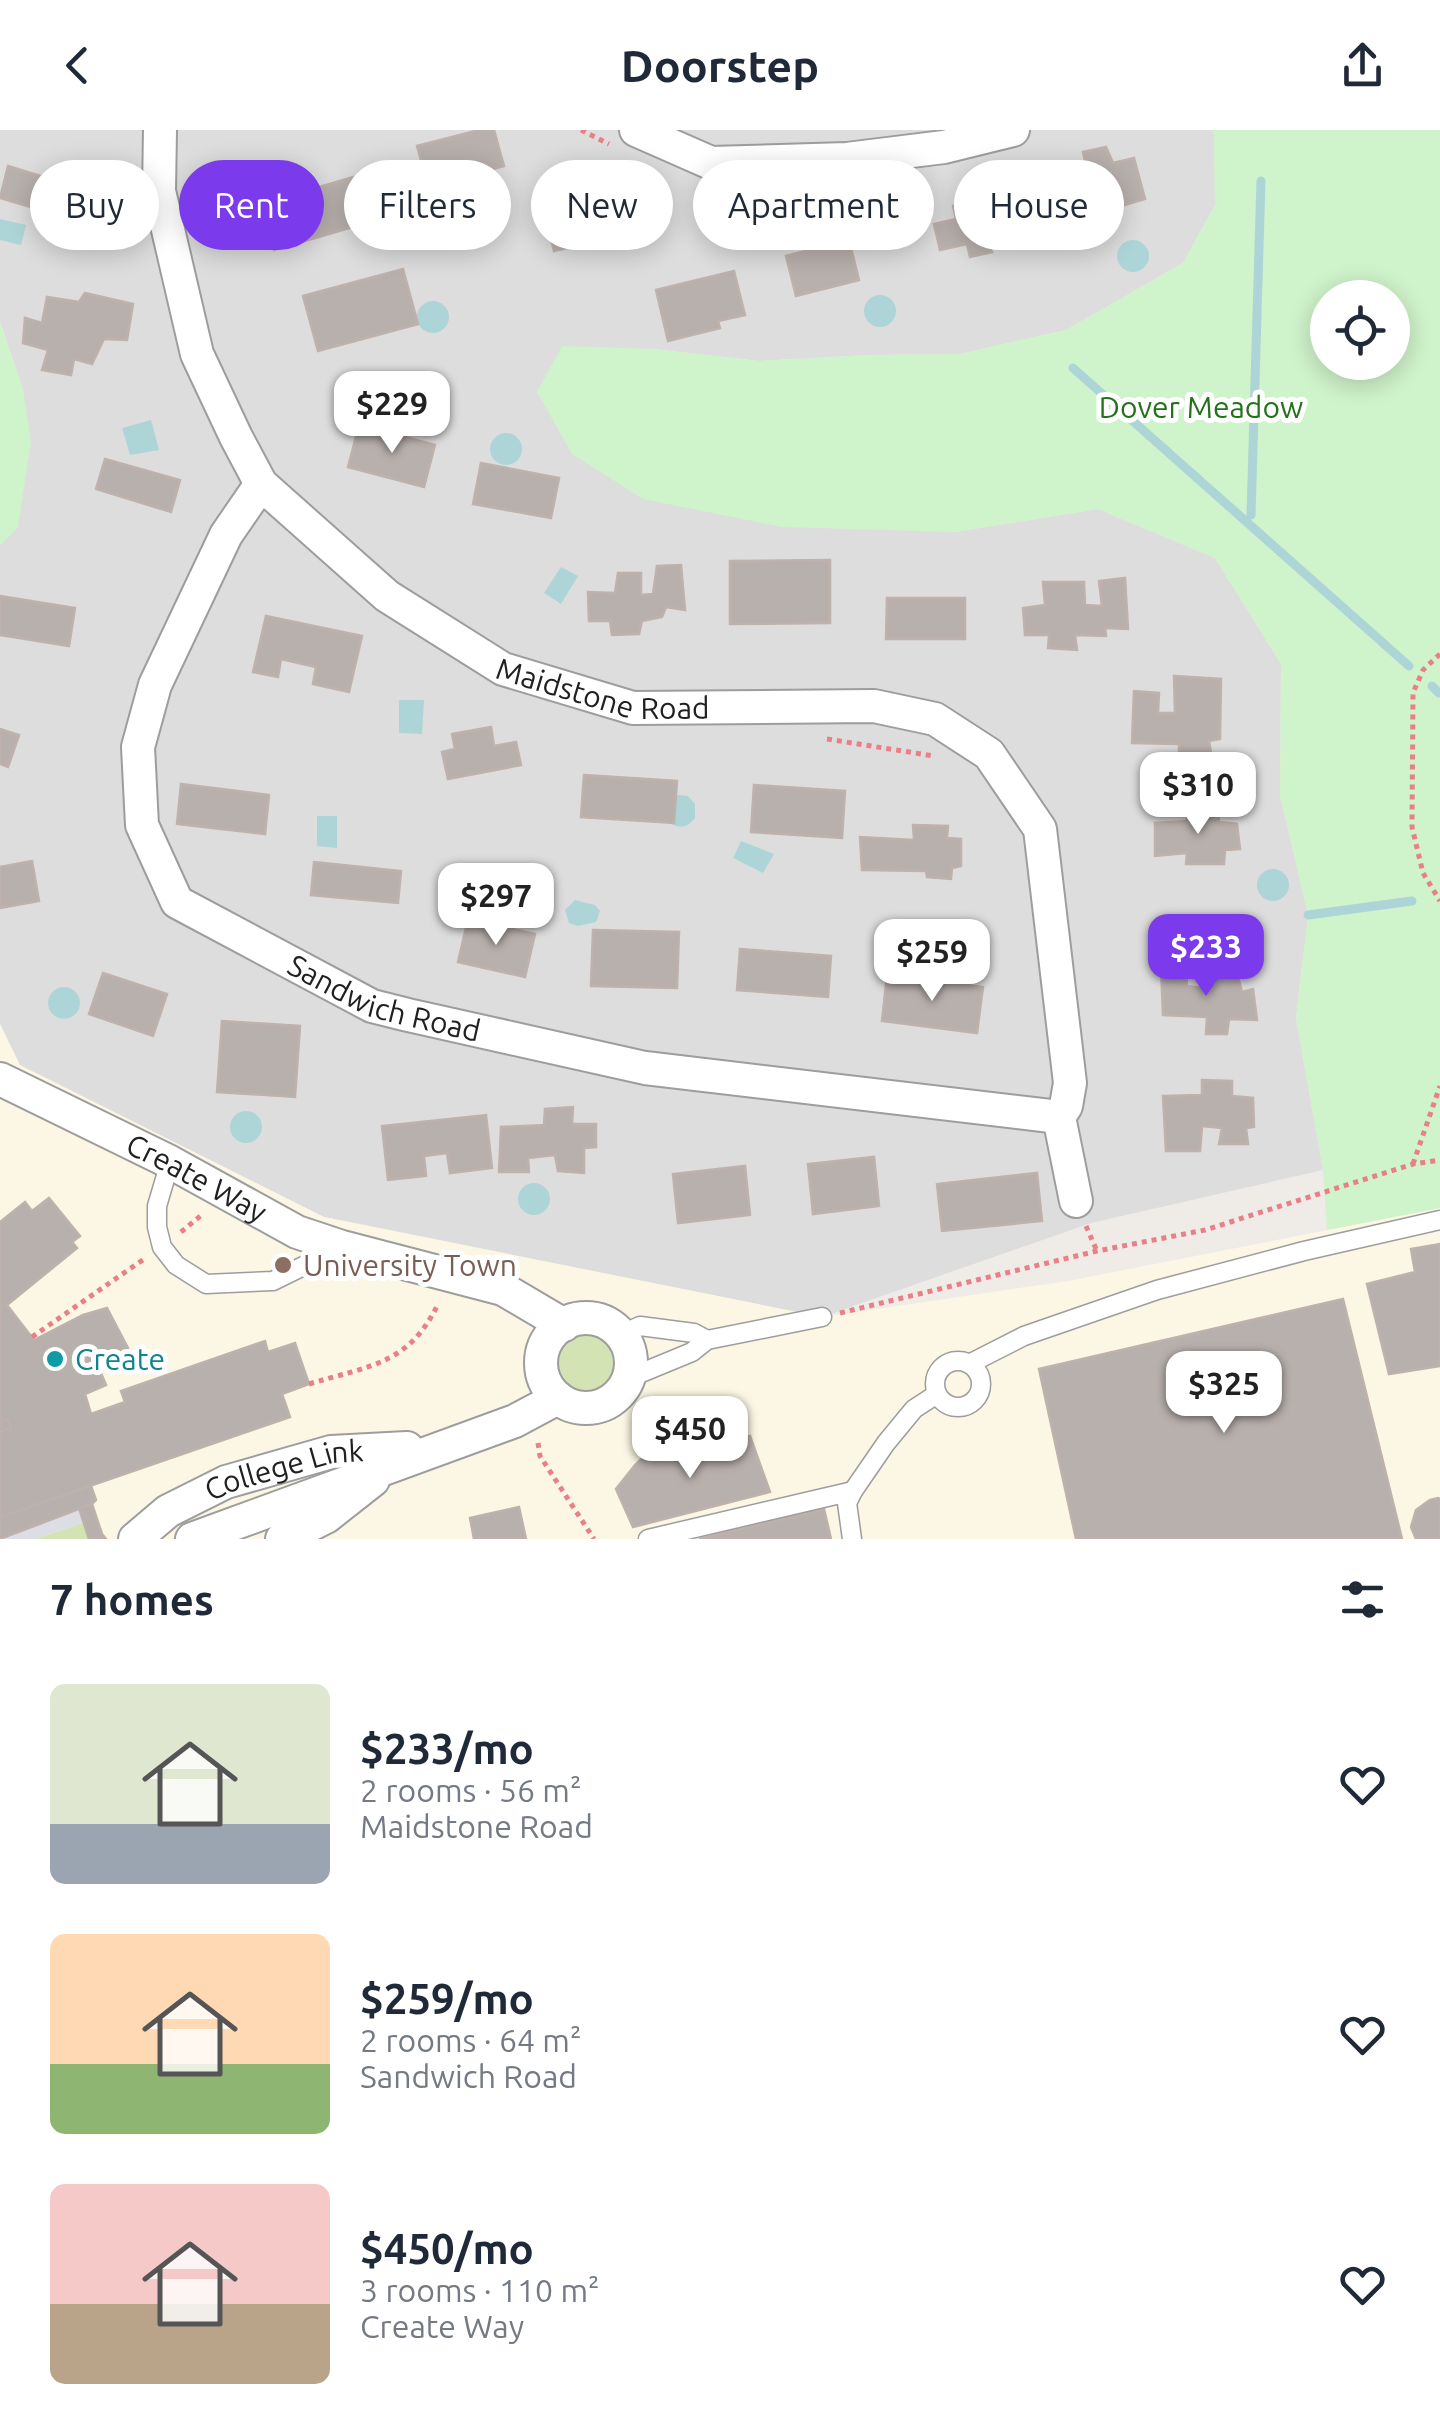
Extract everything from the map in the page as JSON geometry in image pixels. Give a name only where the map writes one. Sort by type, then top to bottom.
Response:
[{"type":"street","name":"Maidstone Road","points":[[160,130],[158,192],[197,354],[236,438],[261,484],[387,596],[503,669],[633,708],[874,706],[934,719],[988,754],[1040,829],[1070,1083],[1066,1106],[1059,1118]]},
{"type":"street","points":[[636,130],[711,163],[847,159],[944,147],[1014,130]]},
{"type":"street","name":"Sandwich Road","points":[[261,484],[226,534],[194,601],[155,685],[138,747],[142,825],[177,902],[372,1006],[408,1015],[644,1068],[1059,1118]]},
{"type":"street","name":"Create Way","points":[[0,1079],[170,1162],[298,1232],[503,1288],[564,1325],[575,1320],[601,1321],[622,1335]]},
{"type":"street","points":[[1059,1118],[1076,1202]]},
{"type":"street","points":[[547,1404],[548,1387],[542,1374],[545,1346],[564,1325]]},
{"type":"street","points":[[192,1539],[515,1421],[547,1404],[584,1408],[612,1400],[629,1378],[630,1356],[622,1335]]},
{"type":"street","name":"College Link","points":[[135,1539],[168,1511],[226,1482],[331,1452],[446,1446]]},
{"type":"street","points":[[282,1539],[342,1506],[392,1464]]},
{"type":"lane","points":[[170,1162],[157,1206],[162,1247],[176,1265],[206,1284],[273,1282],[342,1247]]},
{"type":"lane","points":[[969,1364],[1024,1336],[1157,1290],[1440,1220]]},
{"type":"lane","points":[[629,1378],[692,1352],[707,1340],[822,1317]]},
{"type":"lane","points":[[622,1335],[640,1326],[694,1333],[707,1340]]},
{"type":"lane","points":[[954,1361],[975,1368],[981,1382],[974,1400],[952,1406],[936,1394],[935,1382],[942,1368],[954,1361]]},
{"type":"lane","points":[[852,1539],[847,1504],[853,1491],[914,1408],[936,1394]]},
{"type":"lane","points":[[648,1539],[853,1491]]},
{"type":"path","points":[[1440,654],[1423,670],[1413,693],[1412,827],[1422,872],[1440,901]]},
{"type":"path","points":[[810,738],[947,758]]},
{"type":"path","points":[[1412,1164],[1440,1086]]},
{"type":"path","points":[[822,1317],[1097,1250],[1205,1230],[1412,1164],[1440,1160]]},
{"type":"path","points":[[309,1384],[402,1352],[429,1324],[452,1274]]},
{"type":"path","points":[[32,1337],[102,1287]]},
{"type":"path","points":[[547,1404],[540,1456],[594,1539]]},
{"type":"shaded area","points":[[0,130],[1212,130],[1215,205],[1183,263],[1066,330],[960,354],[759,361],[654,349],[955,532],[1098,509],[1215,558],[1281,664],[1280,795],[1308,915],[1296,1018],[1323,1170],[1091,1223],[822,1317],[324,1217],[19,1065],[0,1024],[0,545],[18,527],[23,389],[0,322]]},
{"type":"shaded area","points":[[0,1024],[20,1065],[324,1217],[822,1317],[1068,1281],[1440,1208],[1440,1539],[0,1539]]},
{"type":"shaded area","points":[[90,1504],[85,1522],[35,1539],[4,1539]]},
{"type":"green space","name":"Dover Meadow","points":[[1212,130],[1440,130],[1440,1208],[1327,1230],[1323,1170],[1296,1018],[1308,915],[1280,795],[1281,664],[1215,558],[1098,509],[955,532],[782,527],[643,499],[572,454],[537,392],[562,346],[654,349],[759,361],[960,354],[1066,330],[1183,263],[1215,205]]},
{"type":"green space","points":[[0,322],[23,389],[31,442],[18,527],[0,545]]},
{"type":"green space","points":[[586,1331],[609,1340],[618,1363],[609,1386],[586,1395],[563,1386],[554,1363],[563,1340]]},
{"type":"green space","points":[[85,1522],[96,1539],[35,1539]]},
{"type":"water","points":[[0,219],[26,225],[21,245],[0,240]]},
{"type":"water","points":[[1127,241],[1139,241],[1148,250],[1148,262],[1139,271],[1127,271],[1118,262],[1118,250],[1124,250]]},
{"type":"water","points":[[880,295],[891,300],[896,311],[891,322],[880,327],[869,322],[864,311],[869,300]]},
{"type":"water","points":[[433,301],[444,306],[449,317],[444,328],[433,333],[422,328],[417,317],[422,306]]},
{"type":"water","points":[[151,420],[159,450],[130,455],[122,428]]},
{"type":"water","points":[[506,433],[517,438],[522,449],[517,460],[506,465],[495,460],[490,449],[495,438]]},
{"type":"water","points":[[561,567],[578,576],[561,604],[544,593]]},
{"type":"water","points":[[399,700],[424,700],[422,734],[399,733]]},
{"type":"water","points":[[673,796],[688,796],[695,804],[695,818],[682,827],[667,821]]},
{"type":"water","points":[[317,816],[337,816],[337,848],[317,846]]},
{"type":"water","points":[[741,841],[774,854],[763,873],[733,858]]},
{"type":"water","points":[[1273,869],[1284,874],[1289,885],[1284,896],[1273,901],[1262,896],[1257,885],[1262,874]]},
{"type":"water","points":[[575,900],[595,905],[600,911],[596,922],[578,926],[569,923],[565,910]]},
{"type":"water","points":[[64,987],[75,992],[80,1003],[75,1014],[64,1019],[53,1014],[48,1003],[53,992]]},
{"type":"water","points":[[246,1111],[257,1116],[262,1127],[257,1138],[246,1143],[235,1138],[230,1127],[235,1116]]},
{"type":"water","points":[[534,1183],[545,1188],[550,1199],[545,1210],[534,1215],[523,1210],[518,1199],[523,1188]]},
{"type":"building","points":[[479,130],[494,130],[502,160],[421,160],[417,146]]},
{"type":"building","points":[[1106,147],[1112,160],[1085,160],[1083,152]]},
{"type":"building","points":[[1134,158],[1145,199],[1124,205],[1124,160]]},
{"type":"building","points":[[8,166],[30,173],[30,207],[0,198]]},
{"type":"building","points":[[344,180],[344,230],[324,235],[324,186]]},
{"type":"building","points":[[954,219],[954,247],[940,250],[934,224]]},
{"type":"building","points":[[810,250],[852,250],[859,280],[796,296],[786,256]]},
{"type":"building","points":[[968,250],[992,252],[970,257]]},
{"type":"building","points":[[403,269],[418,324],[318,351],[303,296]]},
{"type":"building","points":[[734,271],[745,315],[718,321],[720,328],[668,341],[656,290]]},
{"type":"building","points":[[85,293],[133,304],[127,340],[104,339],[92,364],[74,359],[71,375],[42,370],[48,350],[23,343],[25,318],[42,323],[47,297],[79,302]]},
{"type":"building","points":[[359,425],[435,445],[424,487],[348,467]]},
{"type":"building","points":[[105,459],[180,480],[171,512],[96,489]]},
{"type":"building","points":[[481,463],[559,478],[551,518],[473,504]]},
{"type":"building","points":[[830,560],[830,623],[730,624],[730,561]]},
{"type":"building","points":[[681,565],[685,610],[666,607],[662,617],[642,621],[639,634],[612,635],[610,621],[589,621],[588,592],[615,593],[618,573],[641,573],[641,595],[653,594],[657,566]]},
{"type":"building","points":[[1125,578],[1128,629],[1105,628],[1106,636],[1075,635],[1077,650],[1048,648],[1049,635],[1025,635],[1023,608],[1045,605],[1043,582],[1084,582],[1085,605],[1102,606],[1099,581]]},
{"type":"building","points":[[0,596],[75,608],[69,646],[0,635]]},
{"type":"building","points":[[887,598],[965,598],[965,639],[886,639]]},
{"type":"building","points":[[266,616],[362,636],[349,692],[313,684],[316,667],[281,659],[278,677],[253,672]]},
{"type":"building","points":[[1174,676],[1221,679],[1220,739],[1209,741],[1212,759],[1179,759],[1179,744],[1132,743],[1134,691],[1159,693],[1158,713],[1175,713]]},
{"type":"building","points":[[491,727],[494,746],[516,742],[521,765],[448,779],[442,752],[455,749],[452,734]]},
{"type":"building","points":[[0,729],[19,735],[8,767],[0,764]]},
{"type":"building","points":[[584,775],[677,781],[674,823],[581,817]]},
{"type":"building","points":[[181,784],[269,795],[265,834],[177,824]]},
{"type":"building","points":[[754,785],[845,791],[842,838],[751,832]]},
{"type":"building","points":[[1218,806],[1219,822],[1237,824],[1240,849],[1225,850],[1224,864],[1186,864],[1187,853],[1155,856],[1155,823],[1187,821],[1188,808]]},
{"type":"building","points":[[913,825],[948,826],[947,838],[961,839],[961,866],[952,868],[951,879],[927,877],[926,871],[862,870],[860,837],[914,840]]},
{"type":"building","points":[[32,861],[39,901],[0,908],[0,867]]},
{"type":"building","points":[[314,862],[401,871],[398,903],[311,895]]},
{"type":"building","points":[[468,919],[535,934],[525,977],[458,962]]},
{"type":"building","points":[[593,930],[679,932],[677,988],[591,986]]},
{"type":"building","points":[[740,949],[831,956],[828,997],[737,990]]},
{"type":"building","points":[[1186,965],[1187,986],[1203,988],[1206,977],[1238,977],[1242,992],[1253,989],[1257,1020],[1229,1019],[1227,1034],[1206,1034],[1207,1017],[1163,1015],[1161,966]]},
{"type":"building","points":[[103,973],[167,994],[153,1036],[89,1014]]},
{"type":"building","points":[[887,975],[983,987],[977,1033],[882,1021]]},
{"type":"building","points":[[222,1021],[300,1026],[295,1097],[217,1092]]},
{"type":"building","points":[[1202,1080],[1232,1081],[1232,1096],[1253,1098],[1254,1127],[1246,1128],[1248,1144],[1219,1144],[1222,1128],[1202,1126],[1200,1151],[1166,1151],[1163,1096],[1202,1095]]},
{"type":"building","points":[[573,1107],[572,1124],[596,1124],[596,1147],[584,1148],[584,1173],[558,1171],[555,1155],[528,1158],[529,1172],[499,1172],[501,1127],[544,1125],[545,1109]]},
{"type":"building","points":[[486,1115],[492,1168],[450,1173],[447,1153],[424,1156],[426,1176],[388,1180],[382,1126]]},
{"type":"building","points":[[874,1157],[879,1206],[813,1214],[808,1164]]},
{"type":"building","points":[[745,1166],[750,1215],[678,1223],[673,1174]]},
{"type":"building","points":[[1037,1173],[1042,1221],[942,1231],[937,1184]]},
{"type":"building","name":"Create","points":[[49,1198],[80,1236],[72,1242],[77,1248],[7,1305],[34,1340],[83,1315],[107,1308],[128,1348],[98,1366],[106,1385],[85,1394],[91,1414],[125,1402],[121,1391],[265,1341],[268,1352],[295,1343],[309,1384],[282,1394],[290,1417],[0,1517],[0,1432],[11,1428],[8,1419],[0,1422],[0,1222],[25,1202],[32,1211]]},
{"type":"building","points":[[1440,1244],[1440,1366],[1389,1374],[1367,1284],[1415,1272],[1411,1249]]},
{"type":"building","points":[[1343,1299],[1402,1539],[1076,1539],[1039,1369]]},
{"type":"building","points":[[8,1419],[11,1428],[0,1432],[0,1422]]},
{"type":"building","points":[[750,1436],[770,1492],[633,1527],[616,1489],[662,1439],[705,1456]]},
{"type":"building","points":[[91,1486],[96,1500],[92,1504],[0,1539],[0,1517]]},
{"type":"building","points":[[1438,1498],[1440,1539],[1416,1539],[1411,1527],[1416,1510]]},
{"type":"building","points":[[92,1504],[106,1539],[89,1539],[79,1508]]},
{"type":"building","points":[[519,1507],[526,1539],[474,1539],[470,1518]]},
{"type":"building","points":[[824,1509],[831,1539],[699,1539]]},
{"type":"waterway","points":[[1251,515],[1261,181]]},
{"type":"waterway","points":[[1073,368],[1409,666]]},
{"type":"waterway","points":[[1432,686],[1439,693]]},
{"type":"waterway","points":[[1308,915],[1412,901]]},
{"type":"place","name":"University Town","points":[[283,1265]]},
{"type":"place","name":"Create","points":[[55,1359]]}]
